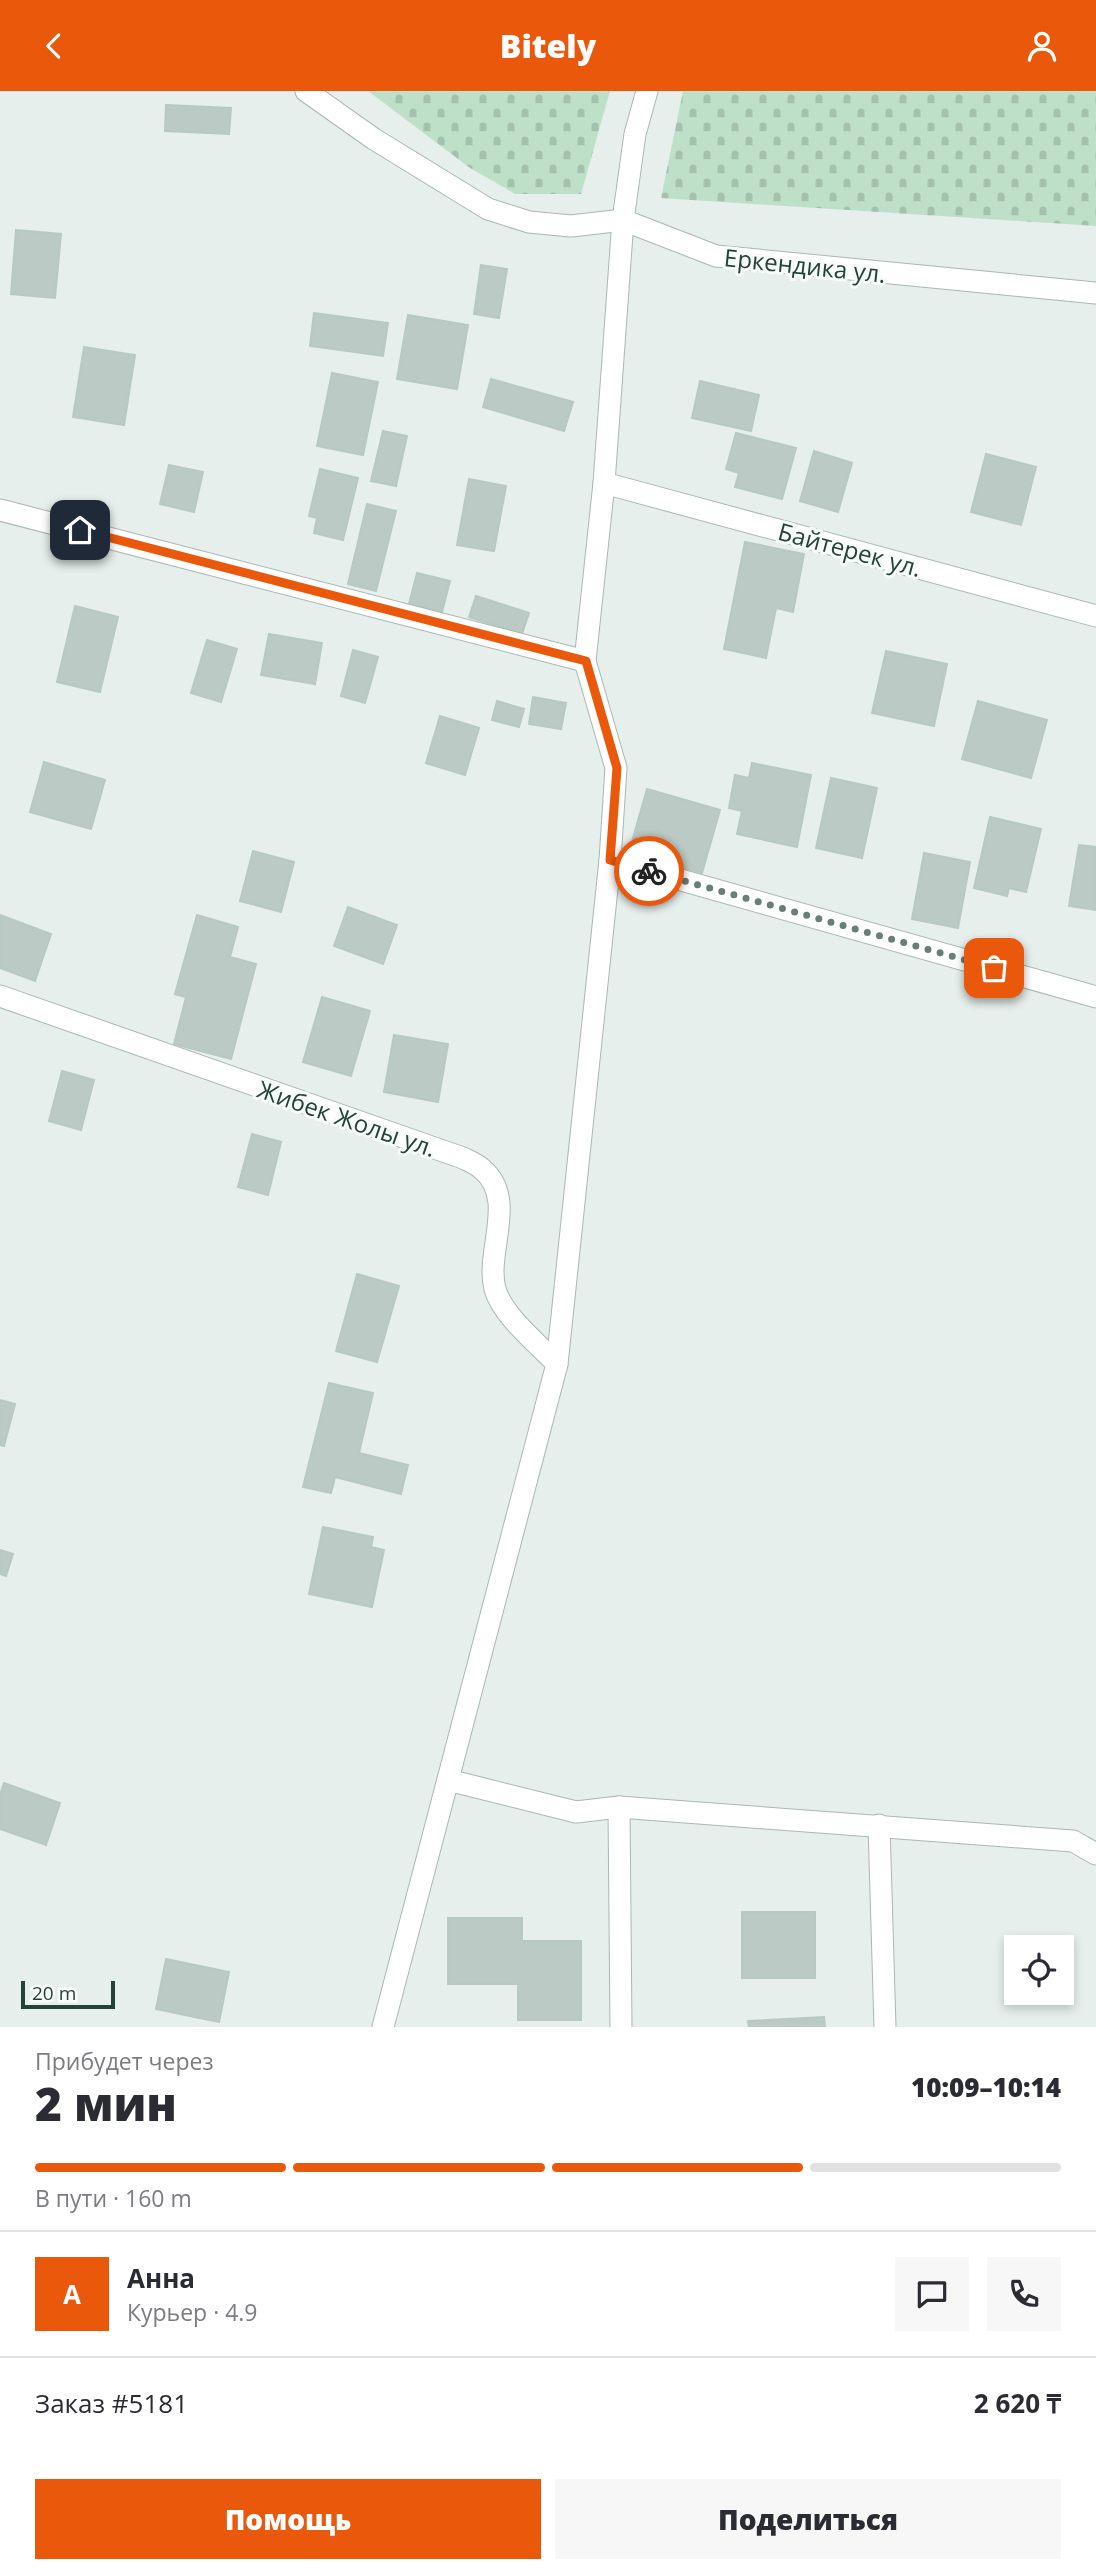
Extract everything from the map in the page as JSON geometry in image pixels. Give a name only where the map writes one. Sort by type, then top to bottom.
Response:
[{"type":"street","name":"Еркендика ул.","points":[[306,91],[374,139],[488,209],[529,222],[571,226],[623,220],[716,256],[1096,293]]},
{"type":"street","points":[[383,2027],[557,1364],[610,860],[617,768],[586,661],[604,483],[623,220],[635,134],[646,91]]},
{"type":"street","name":"Байтерек ул.","points":[[604,483],[1096,616]]},
{"type":"street","points":[[0,510],[586,661]]},
{"type":"street","points":[[610,860],[1096,997]]},
{"type":"street","name":"Жибек Жолы ул.","points":[[0,996],[463,1158],[483,1169],[496,1190],[500,1211],[493,1267],[495,1289],[504,1308],[557,1364]]},
{"type":"street","points":[[448,1780],[576,1812],[619,1807],[879,1825],[1073,1841],[1096,1854]]},
{"type":"street","points":[[619,1807],[621,2027]]},
{"type":"street","points":[[879,1825],[885,2027]]},
{"type":"green space","points":[[368,91],[610,91],[581,194],[515,194],[470,168]]},
{"type":"green space","points":[[683,91],[1096,91],[1096,226],[661,198]]},
{"type":"building","points":[[166,105],[231,108],[229,134],[165,131]]},
{"type":"building","points":[[16,230],[61,234],[55,298],[11,294]]},
{"type":"building","points":[[481,265],[507,269],[499,318],[474,314]]},
{"type":"building","points":[[314,313],[388,323],[383,356],[310,346]]},
{"type":"building","points":[[408,315],[468,325],[457,389],[397,379]]},
{"type":"building","points":[[84,347],[135,355],[124,425],[73,417]]},
{"type":"building","points":[[332,373],[378,382],[363,455],[317,446]]},
{"type":"building","points":[[491,379],[573,402],[564,431],[483,407]]},
{"type":"building","points":[[700,381],[759,395],[751,431],[692,418]]},
{"type":"building","points":[[383,431],[407,436],[396,486],[371,481]]},
{"type":"building","points":[[736,433],[796,448],[782,499],[735,487],[739,473],[726,469]]},
{"type":"building","points":[[814,451],[852,463],[838,512],[800,501]]},
{"type":"building","points":[[986,454],[1036,467],[1021,525],[971,512]]},
{"type":"building","points":[[169,465],[203,472],[194,512],[160,504]]},
{"type":"building","points":[[320,469],[358,478],[343,540],[314,533],[317,518],[309,516]]},
{"type":"building","points":[[469,479],[506,486],[494,551],[457,545]]},
{"type":"building","points":[[367,504],[396,511],[376,591],[348,584]]},
{"type":"building","points":[[745,542],[804,554],[793,612],[776,608],[766,658],[724,649]]},
{"type":"building","points":[[417,573],[450,581],[442,612],[409,604]]},
{"type":"building","points":[[476,596],[529,613],[522,634],[469,617]]},
{"type":"building","points":[[75,606],[118,617],[100,692],[57,682]]},
{"type":"building","points":[[269,634],[322,643],[315,684],[261,675]]},
{"type":"building","points":[[207,640],[237,649],[221,702],[191,693]]},
{"type":"building","points":[[353,650],[378,657],[365,703],[341,696]]},
{"type":"building","points":[[886,651],[947,664],[934,726],[872,713]]},
{"type":"building","points":[[533,697],[566,703],[561,729],[529,724]]},
{"type":"building","points":[[497,701],[524,709],[519,727],[492,720]]},
{"type":"building","points":[[978,701],[1047,720],[1031,778],[962,759]]},
{"type":"building","points":[[440,716],[479,728],[465,775],[426,763]]},
{"type":"building","points":[[44,762],[105,780],[91,829],[30,812]]},
{"type":"building","points":[[752,763],[811,775],[797,847],[737,834],[742,811],[729,808],[735,775],[749,778]]},
{"type":"building","points":[[831,778],[877,788],[862,858],[816,848]]},
{"type":"building","points":[[647,789],[720,810],[702,873],[629,852]]},
{"type":"building","points":[[990,817],[1041,829],[1026,892],[1009,888],[1007,896],[974,888]]},
{"type":"building","points":[[1079,845],[1096,847],[1096,910],[1069,906]]},
{"type":"building","points":[[253,851],[294,862],[281,912],[240,901]]},
{"type":"building","points":[[924,853],[970,862],[958,928],[912,919]]},
{"type":"building","points":[[348,907],[397,925],[383,964],[334,946]]},
{"type":"building","points":[[0,915],[51,934],[35,981],[0,968]]},
{"type":"building","points":[[197,915],[238,927],[230,957],[256,964],[231,1059],[174,1044],[186,997],[175,994]]},
{"type":"building","points":[[322,997],[370,1011],[351,1076],[303,1062]]},
{"type":"building","points":[[394,1035],[448,1044],[438,1102],[384,1092]]},
{"type":"building","points":[[62,1071],[94,1080],[81,1130],[49,1121]]},
{"type":"building","points":[[252,1134],[281,1142],[268,1195],[238,1187]]},
{"type":"building","points":[[357,1274],[399,1286],[377,1362],[336,1351]]},
{"type":"building","points":[[329,1383],[373,1393],[359,1453],[408,1465],[401,1494],[335,1477],[331,1493],[303,1487]]},
{"type":"building","points":[[0,1400],[15,1404],[4,1446],[0,1445]]},
{"type":"building","points":[[323,1527],[373,1537],[371,1547],[384,1550],[372,1607],[309,1594]]},
{"type":"building","points":[[0,1550],[13,1554],[6,1576],[0,1574]]},
{"type":"building","points":[[4,1783],[60,1803],[46,1845],[0,1829],[0,1795]]},
{"type":"building","points":[[742,1912],[815,1912],[815,1978],[742,1978]]},
{"type":"building","points":[[448,1918],[522,1918],[522,1941],[581,1941],[581,2020],[518,2020],[518,1984],[448,1984]]},
{"type":"building","points":[[166,1959],[229,1972],[219,2022],[156,2009]]},
{"type":"building","points":[[824,2017],[825,2027],[749,2027],[748,2021]]},
{"type":"way so far","points":[[649,871],[994,968]]},
{"type":"route","points":[[80,530],[586,661],[617,768],[610,860],[649,871]]}]
